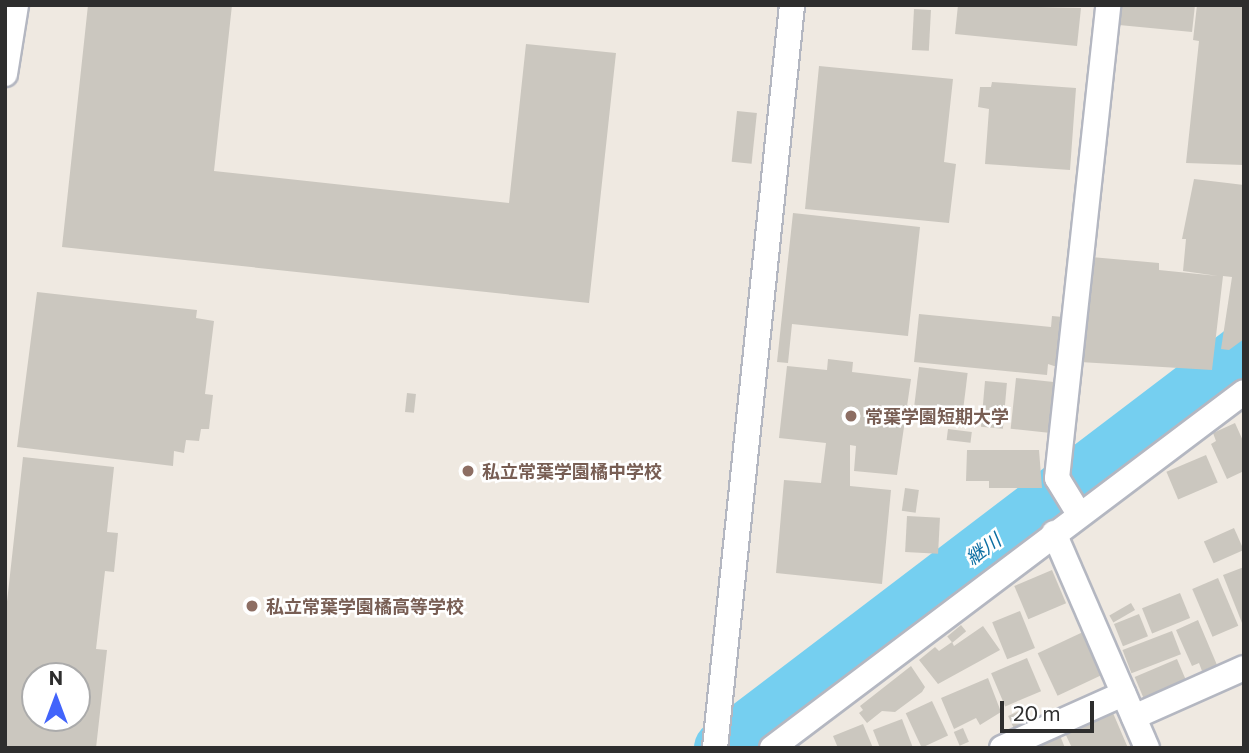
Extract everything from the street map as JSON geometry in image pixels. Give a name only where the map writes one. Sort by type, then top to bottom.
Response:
[{"type":"street","points":[[5,74],[16,5]]},
{"type":"street","points":[[715,748],[792,5]]},
{"type":"street","points":[[1079,514],[1057,478],[1108,5]]},
{"type":"street","points":[[772,748],[1244,392]]},
{"type":"street","points":[[1054,533],[1147,748]]},
{"type":"street","points":[[1134,717],[1244,668]]},
{"type":"street","points":[[1002,748],[1124,694]]},
{"type":"building","points":[[88,5],[232,5],[214,171],[509,203],[526,44],[616,53],[589,303],[62,247]]},
{"type":"building","points":[[958,5],[1081,8],[1077,46],[955,34]]},
{"type":"building","points":[[1121,5],[1195,5],[1192,32],[1119,25]]},
{"type":"building","points":[[1197,5],[1244,5],[1244,165],[1186,163],[1199,41],[1193,40]]},
{"type":"building","points":[[914,9],[931,10],[929,51],[912,50]]},
{"type":"building","points":[[819,66],[953,79],[944,162],[956,164],[949,223],[805,209]]},
{"type":"building","points":[[992,82],[1076,88],[1070,170],[985,164],[989,109],[978,107],[980,87],[991,87]]},
{"type":"building","points":[[737,111],[757,113],[752,164],[732,162]]},
{"type":"building","points":[[1194,179],[1244,185],[1244,339],[1229,350],[1221,349],[1232,277],[1223,276],[1212,370],[1080,362],[1091,257],[1159,263],[1159,270],[1218,276],[1183,271],[1186,239],[1182,239]]},
{"type":"building","points":[[793,213],[920,227],[908,336],[792,324],[788,363],[777,362]]},
{"type":"building","points":[[37,292],[197,310],[196,318],[214,321],[205,394],[213,395],[209,429],[201,429],[199,441],[186,440],[184,453],[174,451],[173,466],[17,447]]},
{"type":"building","points":[[919,314],[1051,327],[1052,316],[1063,317],[1057,367],[1048,364],[1047,375],[914,362]]},
{"type":"building","points":[[828,359],[853,362],[852,372],[911,379],[897,475],[854,471],[856,446],[850,445],[850,486],[891,490],[882,584],[776,573],[784,480],[821,483],[826,443],[779,438],[787,366],[827,370]]},
{"type":"building","points":[[919,367],[968,373],[963,411],[914,405]]},
{"type":"building","points":[[1016,378],[1054,382],[1048,433],[1011,429]]},
{"type":"building","points":[[985,381],[1007,383],[1003,429],[981,427]]},
{"type":"building","points":[[407,393],[416,394],[414,413],[405,412]]},
{"type":"building","points":[[1235,423],[1244,443],[1244,471],[1227,479],[1211,444],[1216,441],[1213,433]]},
{"type":"building","points":[[948,429],[972,432],[970,443],[947,440]]},
{"type":"building","points":[[967,450],[1039,450],[1042,488],[989,488],[989,481],[966,481]]},
{"type":"building","points":[[1206,455],[1218,483],[1178,499],[1166,472]]},
{"type":"building","points":[[23,457],[114,467],[107,532],[118,533],[114,572],[105,571],[96,649],[107,650],[96,748],[5,748],[5,620]]},
{"type":"building","points":[[905,488],[919,490],[916,513],[902,511]]},
{"type":"building","points":[[907,516],[940,518],[938,554],[905,552]]},
{"type":"building","points":[[1234,528],[1244,550],[1214,563],[1204,541]]},
{"type":"building","points":[[1244,567],[1244,628],[1223,575]]},
{"type":"building","points":[[1052,570],[1066,603],[1028,619],[1014,586]]},
{"type":"building","points":[[1218,578],[1238,626],[1213,637],[1192,589]]},
{"type":"building","points":[[1180,593],[1190,618],[1152,633],[1142,608]]},
{"type":"building","points":[[1131,603],[1135,610],[1113,622],[1109,616]]},
{"type":"building","points":[[1020,611],[1035,648],[1007,659],[992,622]]},
{"type":"building","points":[[1139,614],[1148,636],[1123,646],[1114,624]]},
{"type":"building","points":[[1198,620],[1217,665],[1202,671],[1199,663],[1192,666],[1176,630]]},
{"type":"building","points":[[961,625],[966,631],[952,643],[947,637]]},
{"type":"building","points":[[983,626],[1000,650],[938,684],[919,660],[935,647],[939,651],[952,642],[954,646]]},
{"type":"building","points":[[1172,631],[1181,654],[1131,673],[1123,650]]},
{"type":"building","points":[[1083,632],[1103,675],[1058,696],[1038,653]]},
{"type":"building","points":[[1027,658],[1041,691],[1005,706],[991,673]]},
{"type":"building","points":[[1177,659],[1186,680],[1144,698],[1135,677]]},
{"type":"building","points":[[911,666],[925,687],[922,692],[895,712],[882,711],[867,723],[859,713],[863,710],[860,706]]},
{"type":"building","points":[[988,678],[1001,712],[980,725],[976,718],[954,729],[941,698]]},
{"type":"building","points":[[932,701],[948,735],[922,748],[906,713]]},
{"type":"building","points":[[1019,711],[1025,724],[1014,729],[1008,716]]},
{"type":"building","points":[[1113,713],[1128,748],[1072,748],[1064,731],[1073,732]]},
{"type":"building","points":[[902,719],[913,748],[880,748],[873,730]]},
{"type":"building","points":[[863,724],[873,748],[838,748],[833,736]]},
{"type":"building","points":[[963,728],[969,742],[960,746],[954,732]]},
{"type":"building","points":[[1059,733],[1065,748],[1036,748],[1034,744]]},
{"type":"waterway","name":"継川","points":[[722,748],[1244,351]]},
{"type":"place","name":"常葉学園短期大学","points":[[851,416]]},
{"type":"place","name":"私立常葉学園橘中学校","points":[[468,471]]},
{"type":"place","name":"私立常葉学園橘高等学校","points":[[252,606]]}]
